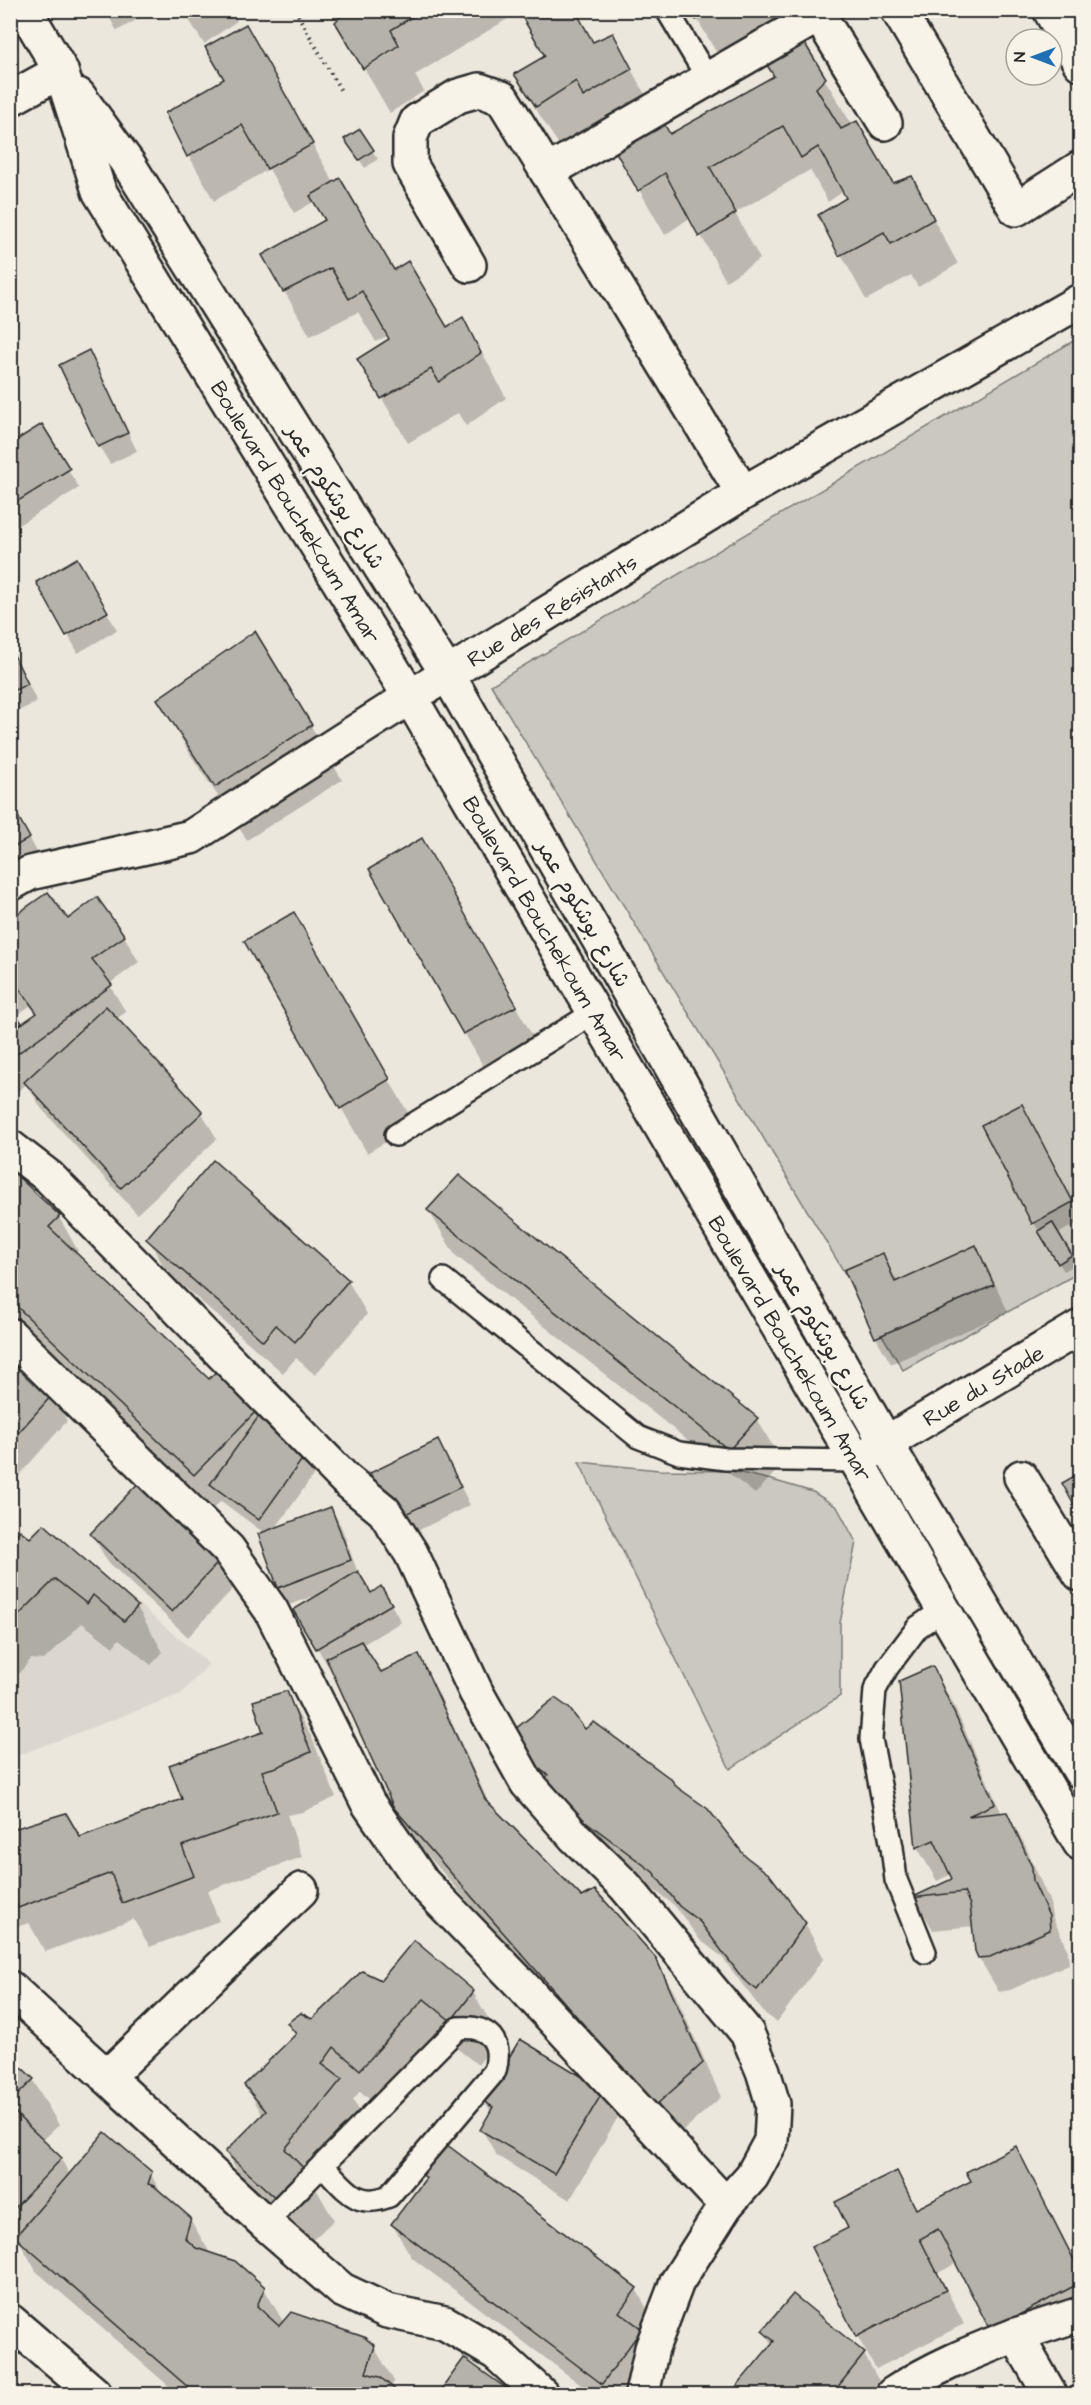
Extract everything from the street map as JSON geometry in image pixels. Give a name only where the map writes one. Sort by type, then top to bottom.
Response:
[{"type":"street","name":"Boulevard Bouchekoum Amar","points":[[26,10],[61,71],[99,191],[410,697],[1080,1843]]},
{"type":"street","points":[[898,10],[1016,209],[1080,168]]},
{"type":"street","points":[[1050,10],[1080,63]]},
{"type":"street","points":[[547,172],[819,15],[885,123]]},
{"type":"street","points":[[10,99],[61,71]]},
{"type":"street","name":"شارع بوشكوم عمر","points":[[61,71],[129,165],[448,675],[885,1443],[1080,1772]]},
{"type":"street","points":[[469,265],[410,164],[410,138],[417,121],[458,96],[479,90],[502,98],[743,493]]},
{"type":"street","name":"Rue des Résistants","points":[[10,884],[30,873],[191,837],[410,697],[743,493],[1080,301]]},
{"type":"street","points":[[10,1147],[49,1177],[345,1479],[384,1511],[411,1553],[476,1692],[527,1783],[575,1837],[625,1886],[747,2033],[763,2071],[773,2104],[771,2141],[752,2176],[726,2205],[677,2282],[652,2348],[642,2394]]},
{"type":"street","name":"Rue du Stade","points":[[856,1461],[1080,1327]]},
{"type":"street","points":[[10,1335],[228,1549],[271,1610],[368,1803],[423,1883],[516,1978],[726,2205]]},
{"type":"street","points":[[1021,1477],[1080,1574]]},
{"type":"street","points":[[107,2077],[302,1890]]},
{"type":"street","points":[[10,1988],[265,2223],[342,2290],[387,2311],[445,2323],[496,2352],[541,2394]]},
{"type":"street","points":[[893,2394],[923,2374],[974,2351],[1080,2314]]},
{"type":"street","points":[[10,2321],[95,2394]]},
{"type":"street","points":[[1016,2335],[1050,2394]]},
{"type":"lane","points":[[667,10],[708,79]]},
{"type":"lane","points":[[396,1135],[595,1012]]},
{"type":"lane","points":[[443,1279],[638,1437],[679,1453],[726,1459],[856,1461]]},
{"type":"lane","points":[[925,1952],[896,1880],[892,1847],[871,1739],[875,1690],[887,1668],[918,1627],[944,1609]]},
{"type":"lane","points":[[265,2223],[322,2165],[458,2028],[481,2028],[487,2033],[496,2046],[499,2058],[495,2071],[389,2196],[375,2202],[358,2200],[322,2165]]},
{"type":"path","points":[[295,10],[341,91]]},
{"type":"shaded area","points":[[10,37],[16,54],[11,71]]},
{"type":"shaded area","points":[[1080,337],[1080,1272],[903,1370],[491,685]]},
{"type":"shaded area","points":[[579,1462],[659,1470],[732,1471],[813,1492],[837,1507],[856,1542],[840,1623],[840,1696],[730,1769]]},
{"type":"shaded area","points":[[44,1524],[209,1664],[181,1694],[11,1758],[11,1541],[20,1530],[30,1538]]},
{"type":"building","points":[[340,10],[423,10],[391,30],[399,45],[363,69],[335,22],[342,15]]},
{"type":"building","points":[[518,10],[575,10],[593,42],[613,33],[632,69],[583,97],[576,81],[536,107],[514,74],[545,56]]},
{"type":"building","points":[[690,10],[712,10],[696,20]]},
{"type":"building","points":[[246,24],[313,144],[267,169],[242,125],[187,157],[165,113],[224,79],[205,47]]},
{"type":"building","points":[[799,34],[826,78],[816,88],[841,129],[857,121],[893,183],[912,176],[934,219],[891,244],[884,232],[839,256],[818,215],[846,198],[818,147],[801,158],[783,126],[710,167],[736,213],[699,237],[665,173],[638,191],[613,147],[661,118],[670,134],[774,76],[761,56]]},
{"type":"building","points":[[360,129],[374,150],[359,160],[344,139]]},
{"type":"building","points":[[340,178],[394,270],[408,261],[447,327],[463,317],[481,353],[439,382],[431,369],[381,399],[357,359],[389,339],[362,291],[349,299],[331,268],[283,292],[262,255],[325,220],[310,196]]},
{"type":"building","points":[[89,350],[128,433],[98,447],[59,365]]},
{"type":"building","points":[[42,424],[70,469],[10,506],[10,444]]},
{"type":"building","points":[[77,558],[108,612],[66,636],[36,582]]},
{"type":"building","points":[[255,631],[312,725],[215,787],[157,699]]},
{"type":"building","points":[[10,647],[28,684],[10,692]]},
{"type":"building","points":[[10,802],[30,838],[10,849]]},
{"type":"building","points":[[422,838],[517,1006],[463,1034],[369,869]]},
{"type":"building","points":[[48,892],[68,919],[97,897],[125,936],[92,959],[112,985],[10,1059],[10,1032],[37,1013],[14,981],[10,983],[10,919]]},
{"type":"building","points":[[294,912],[390,1079],[340,1109],[244,941]]},
{"type":"building","points":[[10,1006],[22,1023],[10,1031]]},
{"type":"building","points":[[106,1006],[203,1112],[121,1188],[24,1082]]},
{"type":"building","points":[[1022,1104],[1073,1202],[1032,1224],[981,1125]]},
{"type":"building","points":[[213,1160],[349,1280],[295,1342],[276,1325],[263,1341],[146,1239]]},
{"type":"building","points":[[10,1169],[60,1216],[49,1227],[209,1379],[218,1369],[259,1408],[194,1475],[10,1300]]},
{"type":"building","points":[[459,1175],[758,1418],[729,1450],[427,1210]]},
{"type":"building","points":[[1052,1222],[1072,1255],[1058,1264],[1038,1231]]},
{"type":"building","points":[[976,1245],[994,1285],[875,1338],[844,1270],[883,1253],[895,1282]]},
{"type":"building","points":[[10,1355],[53,1394],[10,1442]]},
{"type":"building","points":[[262,1412],[311,1447],[259,1520],[210,1484]]},
{"type":"building","points":[[438,1440],[461,1487],[393,1520],[370,1473]]},
{"type":"building","points":[[1080,1473],[1080,1516],[1062,1483]]},
{"type":"building","points":[[144,1477],[226,1554],[172,1612],[90,1534]]},
{"type":"building","points":[[331,1507],[351,1560],[278,1588],[258,1534]]},
{"type":"building","points":[[44,1524],[138,1606],[124,1621],[93,1595],[87,1604],[55,1579],[18,1616],[10,1615],[10,1541],[20,1530],[30,1538]]},
{"type":"building","points":[[358,1571],[371,1593],[381,1586],[392,1604],[316,1649],[293,1610]]},
{"type":"building","points":[[361,1641],[381,1672],[419,1654],[485,1799],[582,1897],[595,1890],[656,1958],[703,2063],[655,2106],[394,1808],[326,1658]]},
{"type":"building","points":[[933,1666],[995,1804],[968,1816],[1007,1812],[1032,1867],[1033,1881],[1049,1916],[1050,1930],[990,1957],[978,1958],[975,1951],[970,1905],[964,1892],[911,1898],[952,1879],[934,1840],[916,1848],[899,1681]]},
{"type":"building","points":[[287,1691],[311,1752],[262,1771],[277,1812],[182,1846],[194,1876],[122,1903],[111,1873],[18,1908],[10,1890],[10,1830],[66,1813],[80,1837],[182,1799],[169,1765],[263,1732],[253,1701]]},
{"type":"building","points":[[555,1698],[569,1708],[585,1729],[594,1722],[708,1809],[745,1856],[770,1875],[806,1923],[757,1990],[743,1979],[700,1922],[679,1906],[653,1872],[539,1786],[548,1775],[535,1766],[510,1733]]},
{"type":"building","points":[[414,1940],[474,1991],[451,2021],[424,1999],[360,2070],[334,2047],[322,2064],[342,2079],[285,2149],[309,2174],[280,2202],[225,2152],[266,2111],[244,2085],[296,2034],[287,2023],[301,2013],[312,2019],[362,1971],[381,1980]]},
{"type":"building","points":[[520,2039],[604,2090],[554,2174],[480,2130],[493,2107],[483,2101]]},
{"type":"building","points":[[10,2057],[34,2079],[10,2102]]},
{"type":"building","points":[[10,2106],[62,2158],[12,2211],[10,2209]]},
{"type":"building","points":[[105,2132],[152,2172],[148,2184],[154,2186],[191,2218],[185,2238],[196,2248],[235,2261],[265,2287],[257,2306],[279,2326],[291,2312],[364,2337],[375,2346],[366,2373],[380,2377],[400,2394],[196,2394],[15,2237]]},
{"type":"building","points":[[446,2144],[637,2288],[619,2312],[642,2329],[602,2384],[391,2224],[426,2178],[423,2175]]},
{"type":"building","points":[[1016,2146],[1080,2272],[1080,2283],[990,2330],[938,2229],[920,2239],[946,2290],[856,2337],[811,2247],[848,2228],[835,2202],[897,2171],[916,2209],[971,2181],[966,2172]]},
{"type":"building","points":[[793,2294],[865,2353],[832,2394],[730,2394],[774,2341],[762,2331]]},
{"type":"building","points":[[464,2358],[514,2394],[438,2394]]}]
